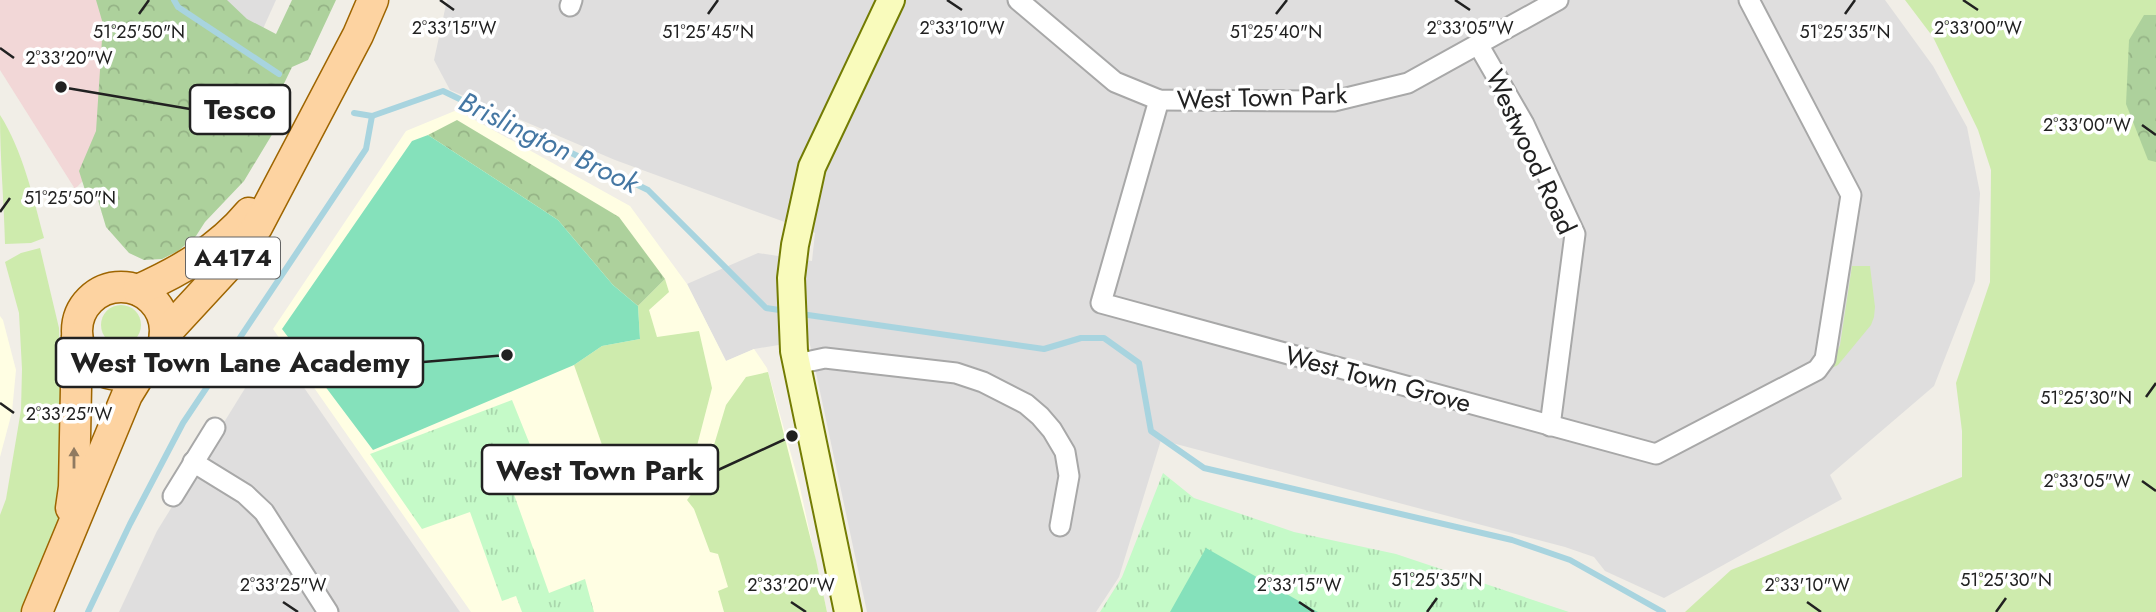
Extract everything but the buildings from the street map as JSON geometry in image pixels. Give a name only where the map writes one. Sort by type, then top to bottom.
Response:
[{"type":"main road","name":"A4174","points":[[37,612],[123,405],[143,369],[155,359],[161,349],[165,334],[227,267],[257,227],[358,35],[373,0]]},
{"type":"main road","points":[[848,612],[797,364],[791,330],[791,293],[795,245],[812,167],[891,0]]},
{"type":"main road","name":"A4174","points":[[64,550],[74,487],[77,333],[79,318],[86,304],[105,290],[123,287],[138,290],[188,266],[243,220],[285,170]]},
{"type":"main road","points":[[138,290],[150,298],[160,310],[165,334]]},
{"type":"main road","points":[[77,333],[86,359],[98,369],[117,375],[143,369]]},
{"type":"street","name":"West Town Park","points":[[1018,0],[1115,82],[1159,100],[1334,101],[1408,83],[1558,0]]},
{"type":"street","name":"West Town Grove","points":[[1159,100],[1101,303],[1656,454],[1817,370],[1825,359],[1851,195],[1749,0]]},
{"type":"street","name":"Westwood Road","points":[[1479,46],[1524,124],[1575,234],[1550,426]]},
{"type":"street","points":[[797,364],[825,358],[956,373],[983,382],[1026,404],[1046,423],[1065,452],[1069,476],[1060,526]]},
{"type":"street","points":[[173,496],[215,428]]},
{"type":"street","points":[[193,463],[245,494],[264,512],[328,612]]},
{"type":"shaded area","points":[[0,0],[102,0],[112,44],[104,159],[75,189],[0,70]]},
{"type":"shaded area","points":[[188,0],[276,0],[257,42]]},
{"type":"shaded area","points":[[447,0],[1885,0],[1933,66],[1967,127],[1980,193],[1975,281],[1934,386],[1830,475],[1842,499],[1664,598],[1605,571],[1594,557],[1565,547],[1161,440],[1119,577],[1096,612],[867,612],[809,340],[754,349],[726,361],[687,284],[758,253],[812,261],[815,233],[615,160],[450,90],[434,60]]},
{"type":"shaded area","points":[[457,110],[630,206],[687,284],[726,361],[754,349],[767,368],[799,483],[827,612],[471,612],[273,329],[406,131]]},
{"type":"shaded area","points":[[0,316],[16,370],[12,412],[0,457]]},
{"type":"shaded area","points":[[273,343],[460,612],[119,612],[157,531]]},
{"type":"green space","points":[[96,0],[227,0],[247,19],[276,34],[292,0],[336,0],[308,60],[292,67],[277,98],[279,123],[244,181],[205,222],[196,236],[178,251],[162,259],[144,260],[129,253],[106,227],[98,200],[85,190],[79,171],[96,131],[103,24]]},
{"type":"green space","points":[[1905,0],[2156,0],[2156,612],[1685,612],[1731,570],[1962,477],[1962,431],[1956,383],[1990,282],[1991,170],[1978,130],[1933,37]]},
{"type":"green space","points":[[2144,15],[2156,15],[2156,162],[2148,160],[2126,104],[2129,40]]},
{"type":"green space","points":[[0,115],[21,159],[44,238],[31,243],[5,244]]},
{"type":"green space","points":[[457,120],[619,217],[665,279],[638,306],[613,285],[558,220],[428,135]]},
{"type":"green space","points":[[428,135],[558,220],[613,285],[638,306],[640,339],[602,346],[574,365],[373,450],[282,329],[412,141]]},
{"type":"green space","points":[[40,248],[59,328],[63,496],[57,530],[24,612],[0,612],[0,515],[6,499],[21,410],[22,369],[19,313],[5,262],[21,253]]},
{"type":"green space","points":[[1852,266],[1870,266],[1874,317],[1871,325],[1838,365],[1832,368],[1840,345]]},
{"type":"green space","points":[[665,279],[669,292],[649,310],[657,337],[699,331],[712,388],[692,465],[647,483],[639,467],[628,472],[630,483],[620,477],[614,479],[574,365],[602,346],[640,339],[638,306]]},
{"type":"green space","points":[[121,305],[135,311],[141,325],[135,339],[121,345],[107,339],[101,325],[107,311]]},
{"type":"green space","points":[[768,372],[827,612],[724,612],[718,591],[728,587],[718,554],[710,552],[694,509],[687,500],[705,475],[726,405],[746,377]]},
{"type":"green space","points":[[512,400],[541,472],[511,486],[549,593],[585,579],[594,612],[522,612],[516,596],[502,601],[470,512],[422,529],[370,454]]},
{"type":"green space","points":[[1163,473],[1194,498],[1294,532],[1396,554],[1569,612],[1100,612],[1122,577]]},
{"type":"green space","points":[[1206,548],[1318,612],[1170,612]]},
{"type":"waterway","name":"Brislington Brook","points":[[174,0],[178,7],[279,74]]},
{"type":"waterway","name":"Brislington Brook","points":[[354,113],[372,116],[443,91],[648,190],[766,308],[786,311]]},
{"type":"waterway","name":"Brislington Brook","points":[[88,612],[183,423],[366,149],[372,116]]},
{"type":"waterway","points":[[801,314],[1044,349],[1081,338],[1104,338],[1139,363],[1151,431],[1204,468],[1512,540],[1570,560],[1663,612]]},
{"type":"place","name":"Tesco","points":[[61,87]]},
{"type":"place","name":"West Town Lane Academy","points":[[507,355]]},
{"type":"place","name":"West Town Park","points":[[792,436]]}]
